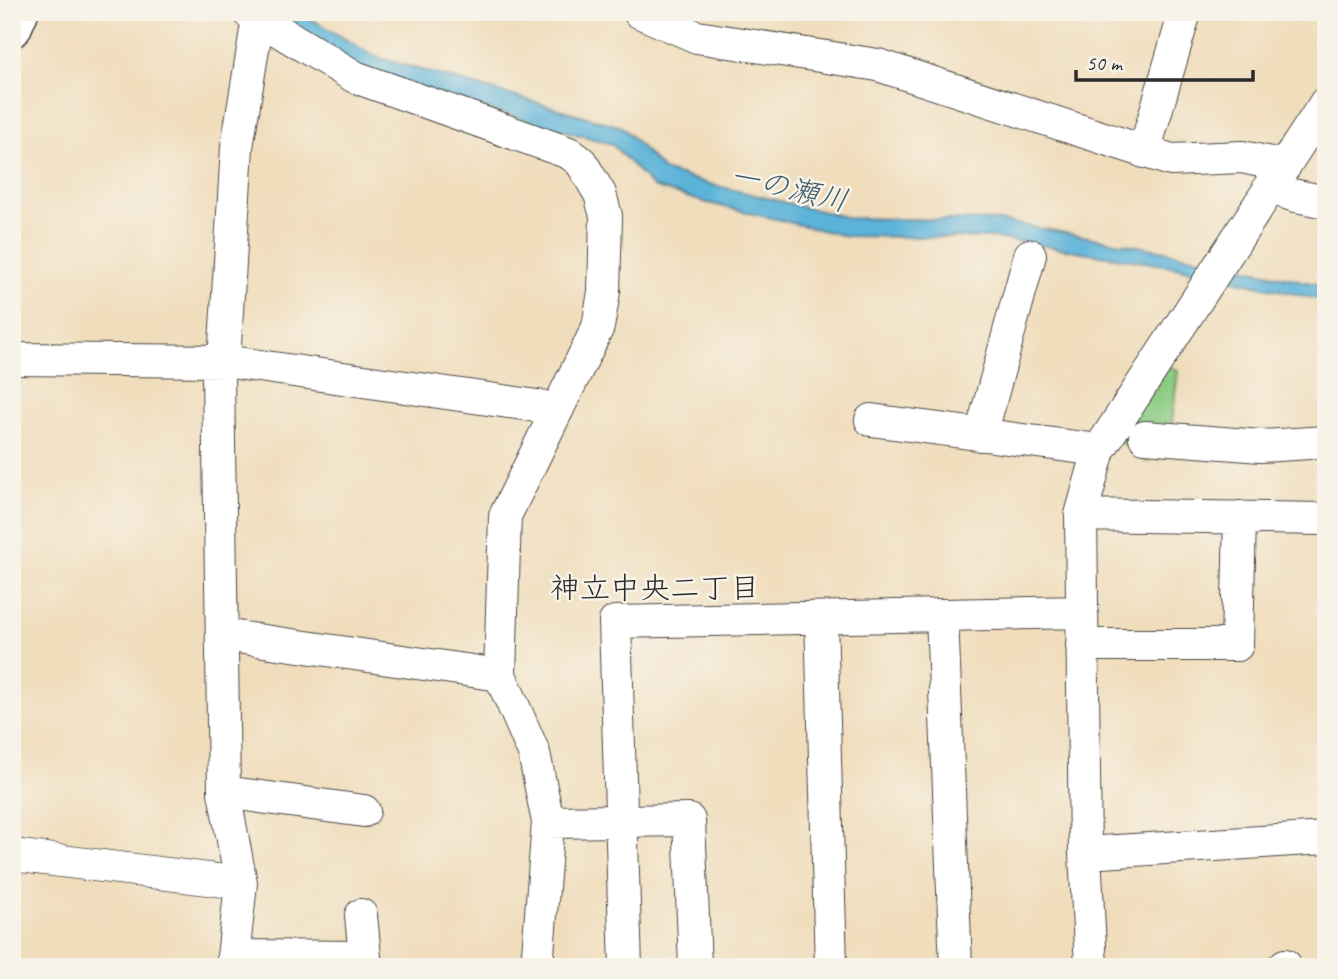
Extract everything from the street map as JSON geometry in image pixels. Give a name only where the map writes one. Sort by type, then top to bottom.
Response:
[{"type":"main road","points":[[12,28],[19,12]]},
{"type":"street","points":[[639,12],[697,37],[878,65],[1171,160],[1242,157],[1326,202]]},
{"type":"street","points":[[1144,152],[1185,12]]},
{"type":"street","points":[[361,915],[366,962],[233,961],[241,883],[224,792],[218,373],[224,361],[237,147],[253,15],[355,77],[569,153],[581,162],[600,194],[606,216],[604,292],[598,327],[505,516],[500,675],[534,753],[548,822],[537,967]]},
{"type":"street","points":[[1091,967],[1085,853],[1081,515],[1099,450],[1326,102]]},
{"type":"street","points":[[981,435],[1030,255]]},
{"type":"street","points":[[12,359],[224,361],[558,409]]},
{"type":"street","points":[[871,420],[1099,450]]},
{"type":"street","points":[[1145,437],[1261,446],[1326,442]]},
{"type":"street","points":[[1081,515],[1326,519]]},
{"type":"street","points":[[1082,645],[1237,645],[1240,517]]},
{"type":"street","points":[[626,967],[615,622],[1082,612]]},
{"type":"street","points":[[942,615],[956,967]]},
{"type":"street","points":[[821,618],[831,967]]},
{"type":"street","points":[[223,635],[500,675]]},
{"type":"street","points":[[224,792],[364,811]]},
{"type":"street","points":[[548,822],[689,820],[695,967]]},
{"type":"street","points":[[1085,853],[1326,838]]},
{"type":"street","points":[[12,855],[241,883]]},
{"type":"green space","points":[[1159,363],[1178,370],[1170,441],[1147,462],[1119,441]]},
{"type":"water","name":"一の瀬川","points":[[261,12],[299,12],[376,57],[622,127],[663,170],[709,184],[850,218],[1000,221],[1165,251],[1326,286],[1326,301],[1176,267],[995,238],[846,236],[704,202],[653,187],[612,144],[367,76]]},
{"type":"district","name":"神立中央二丁目","points":[[655,588]]}]
